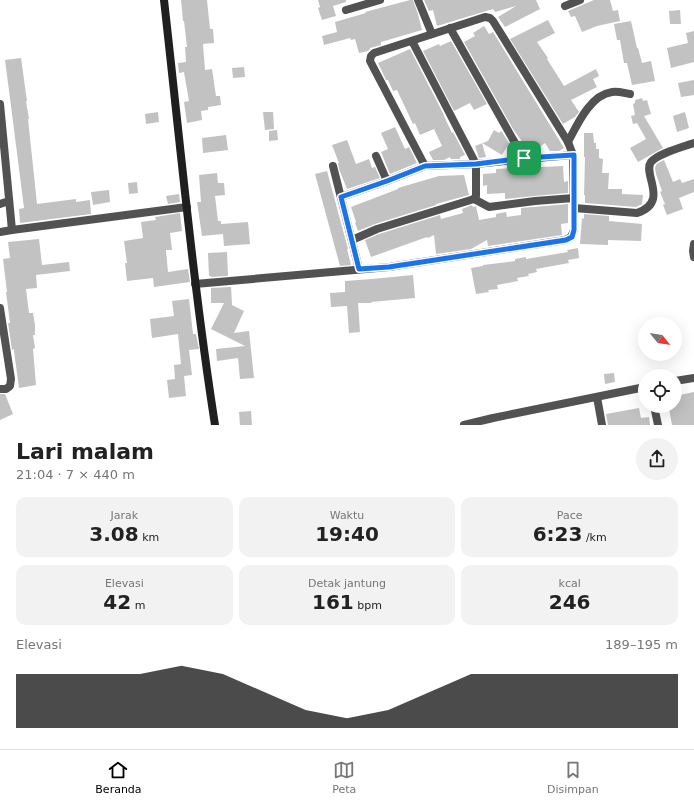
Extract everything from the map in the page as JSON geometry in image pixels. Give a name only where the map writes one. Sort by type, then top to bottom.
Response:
[{"type":"street","points":[[164,0],[195,284],[215,425]]},
{"type":"street","points":[[346,10],[380,0]]},
{"type":"street","points":[[418,0],[432,34]]},
{"type":"street","points":[[565,6],[580,0]]},
{"type":"street","points":[[195,284],[389,267],[566,240],[572,237],[574,230],[574,155],[568,142],[490,18],[485,17],[450,28],[374,53],[371,56],[370,61],[425,166]]},
{"type":"street","points":[[450,28],[524,158]]},
{"type":"street","points":[[412,41],[476,164],[476,196],[474,199]]},
{"type":"street","points":[[568,142],[585,110],[601,96],[610,92],[630,94]]},
{"type":"street","points":[[0,104],[2,145],[10,201],[12,230]]},
{"type":"street","points":[[574,208],[637,213],[643,211],[648,207],[652,200],[653,186],[649,169],[651,163],[655,158],[694,143]]},
{"type":"street","points":[[341,197],[425,166],[476,164],[524,158],[574,155]]},
{"type":"street","points":[[376,156],[387,181]]},
{"type":"street","points":[[333,166],[359,269]]},
{"type":"street","points":[[352,240],[377,229],[474,199],[489,207],[574,198]]},
{"type":"street","points":[[0,204],[10,201]]},
{"type":"street","points":[[0,232],[187,207]]},
{"type":"street","points":[[694,244],[694,257]]},
{"type":"street","points":[[0,308],[11,379],[10,386],[6,389],[0,389]]},
{"type":"street","points":[[682,380],[694,378]]},
{"type":"street","points":[[464,425],[638,388]]},
{"type":"street","points":[[597,397],[602,425]]},
{"type":"street","points":[[655,413],[658,425]]},
{"type":"building","points":[[181,0],[207,0],[210,29],[213,29],[214,43],[203,44],[205,70],[212,69],[216,96],[220,96],[221,105],[208,107],[208,110],[201,111],[202,120],[187,123],[184,102],[189,101],[184,72],[179,73],[178,63],[186,62],[185,47],[187,47]]},
{"type":"building","points":[[318,0],[346,0],[346,2],[333,6],[336,16],[322,20],[318,8],[320,7]]},
{"type":"building","points":[[413,0],[422,30],[381,42],[381,45],[359,53],[355,39],[351,40],[350,38],[324,45],[322,36],[337,32],[335,22]]},
{"type":"building","points":[[424,0],[536,0],[540,9],[505,27],[498,17],[516,6],[495,12],[493,9],[437,26],[433,10],[429,11]]},
{"type":"building","points":[[594,0],[610,0],[613,11],[618,10],[620,21],[597,26],[582,32],[575,16],[571,17],[568,11]]},
{"type":"building","points":[[680,10],[681,24],[670,24],[669,11]]},
{"type":"building","points":[[548,20],[555,33],[537,42],[564,86],[596,69],[599,76],[593,79],[597,87],[571,100],[579,112],[575,117],[563,124],[510,39]]},
{"type":"building","points":[[631,21],[642,63],[651,61],[655,81],[632,85],[627,63],[624,63],[620,40],[617,40],[614,24]]},
{"type":"building","points":[[484,26],[489,34],[493,32],[564,148],[559,151],[550,151],[545,143],[531,153],[513,129],[464,42],[475,36],[473,33]]},
{"type":"building","points":[[694,31],[694,62],[671,68],[667,48],[688,43],[686,33]]},
{"type":"building","points":[[451,41],[487,104],[474,110],[470,103],[454,111],[423,51],[439,44],[440,46]]},
{"type":"building","points":[[410,49],[452,133],[453,132],[465,155],[460,157],[460,159],[451,159],[450,157],[444,160],[433,160],[429,152],[442,146],[434,129],[420,135],[415,123],[413,124],[397,90],[393,91],[378,63]]},
{"type":"building","points":[[21,58],[29,119],[37,204],[76,199],[76,202],[90,200],[91,214],[20,223],[19,209],[24,208],[5,60]]},
{"type":"building","points":[[244,67],[245,77],[233,78],[232,68]]},
{"type":"building","points":[[694,80],[694,95],[681,97],[678,83]]},
{"type":"building","points":[[642,98],[643,101],[647,100],[651,114],[644,116],[663,148],[638,162],[630,148],[646,139],[637,123],[633,124],[631,116],[635,115],[633,104],[635,103],[635,100]]},
{"type":"building","points":[[158,112],[159,122],[146,124],[145,114]]},
{"type":"building","points":[[263,112],[273,112],[274,129],[265,130]]},
{"type":"building","points":[[685,112],[689,128],[677,132],[673,116]]},
{"type":"building","points":[[395,127],[405,149],[409,147],[417,163],[390,174],[381,152],[388,149],[381,133]]},
{"type":"building","points":[[277,130],[278,140],[269,141],[269,131]]},
{"type":"building","points":[[494,130],[499,133],[501,131],[509,143],[502,155],[482,143],[488,141]]},
{"type":"building","points":[[584,133],[593,133],[596,149],[599,149],[599,158],[603,159],[602,173],[609,173],[608,189],[622,189],[622,194],[643,195],[642,204],[636,207],[585,203]]},
{"type":"building","points":[[226,135],[228,150],[203,153],[202,138]]},
{"type":"building","points":[[347,140],[356,164],[369,159],[372,168],[375,167],[380,178],[347,189],[332,145]]},
{"type":"building","points":[[482,143],[486,157],[479,158],[475,146]]},
{"type":"building","points":[[664,160],[673,182],[680,179],[682,183],[694,179],[694,192],[679,198],[683,209],[667,215],[663,205],[665,204],[660,192],[662,191],[655,168],[658,163]]},
{"type":"building","points":[[563,166],[564,182],[568,181],[568,193],[505,199],[505,193],[487,194],[487,185],[483,186],[483,174],[496,173],[496,169]]},
{"type":"building","points":[[327,171],[351,265],[340,266],[315,174]]},
{"type":"building","points":[[217,173],[218,183],[224,183],[225,195],[215,196],[218,221],[221,221],[221,224],[248,222],[250,244],[224,246],[223,234],[202,236],[197,202],[201,202],[199,175]]},
{"type":"building","points":[[464,175],[469,195],[436,204],[358,231],[351,207],[398,188],[439,176]]},
{"type":"building","points":[[137,182],[138,193],[129,194],[128,183]]},
{"type":"building","points":[[109,190],[110,202],[93,205],[91,192]]},
{"type":"building","points":[[179,194],[180,202],[168,204],[166,196]]},
{"type":"building","points":[[568,204],[568,223],[561,224],[562,235],[488,246],[487,240],[471,249],[436,254],[434,235],[371,257],[365,240],[379,234],[440,215],[441,219],[463,213],[462,209],[472,205],[473,207],[476,206],[479,220],[496,217],[496,214],[506,212],[507,217],[521,215],[521,208]]},
{"type":"building","points":[[180,213],[182,231],[170,233],[172,250],[166,250],[168,272],[188,269],[190,282],[154,287],[153,278],[127,281],[125,263],[127,263],[124,241],[143,238],[141,222],[156,220],[155,217]]},
{"type":"building","points":[[584,214],[609,216],[609,221],[642,224],[641,241],[608,240],[608,245],[580,244],[582,218],[584,219]]},
{"type":"building","points":[[39,239],[42,265],[69,262],[70,271],[36,275],[37,288],[26,289],[29,313],[33,313],[35,325],[35,335],[33,335],[35,348],[33,349],[36,385],[19,388],[14,349],[12,350],[8,323],[10,323],[3,259],[10,258],[8,242]]},
{"type":"building","points":[[578,248],[579,258],[568,260],[569,263],[536,269],[537,272],[528,274],[529,276],[517,278],[518,281],[497,285],[498,289],[488,290],[489,292],[476,294],[471,268],[515,261],[515,259],[526,257],[526,259],[568,252],[567,250]]},
{"type":"building","points":[[227,252],[228,276],[209,276],[208,253]]},
{"type":"building","points":[[413,275],[415,298],[371,302],[372,303],[358,303],[360,332],[349,333],[347,306],[331,307],[330,293],[345,292],[345,281]]},
{"type":"building","points":[[231,286],[232,305],[244,311],[234,333],[249,331],[254,378],[240,379],[238,358],[217,361],[216,349],[245,346],[211,329],[224,303],[211,303],[211,288]]},
{"type":"building","points":[[189,299],[193,334],[196,334],[199,349],[189,350],[192,375],[184,376],[186,396],[169,398],[167,380],[175,379],[174,365],[181,364],[178,334],[152,338],[150,319],[174,316],[172,301]]},
{"type":"building","points":[[614,373],[615,382],[605,384],[604,374]]},
{"type":"building","points":[[694,392],[694,425],[672,425],[670,413],[682,413],[682,395]]},
{"type":"building","points":[[0,394],[5,394],[13,414],[0,420]]},
{"type":"building","points":[[638,408],[638,413],[640,413],[641,418],[649,417],[650,425],[608,425],[606,414]]},
{"type":"building","points":[[251,411],[252,425],[240,425],[239,412]]},
{"type":"route","points":[[574,155],[574,230],[572,237],[566,240],[389,267],[359,269],[341,197],[425,166],[476,164],[524,158],[574,155]]}]
